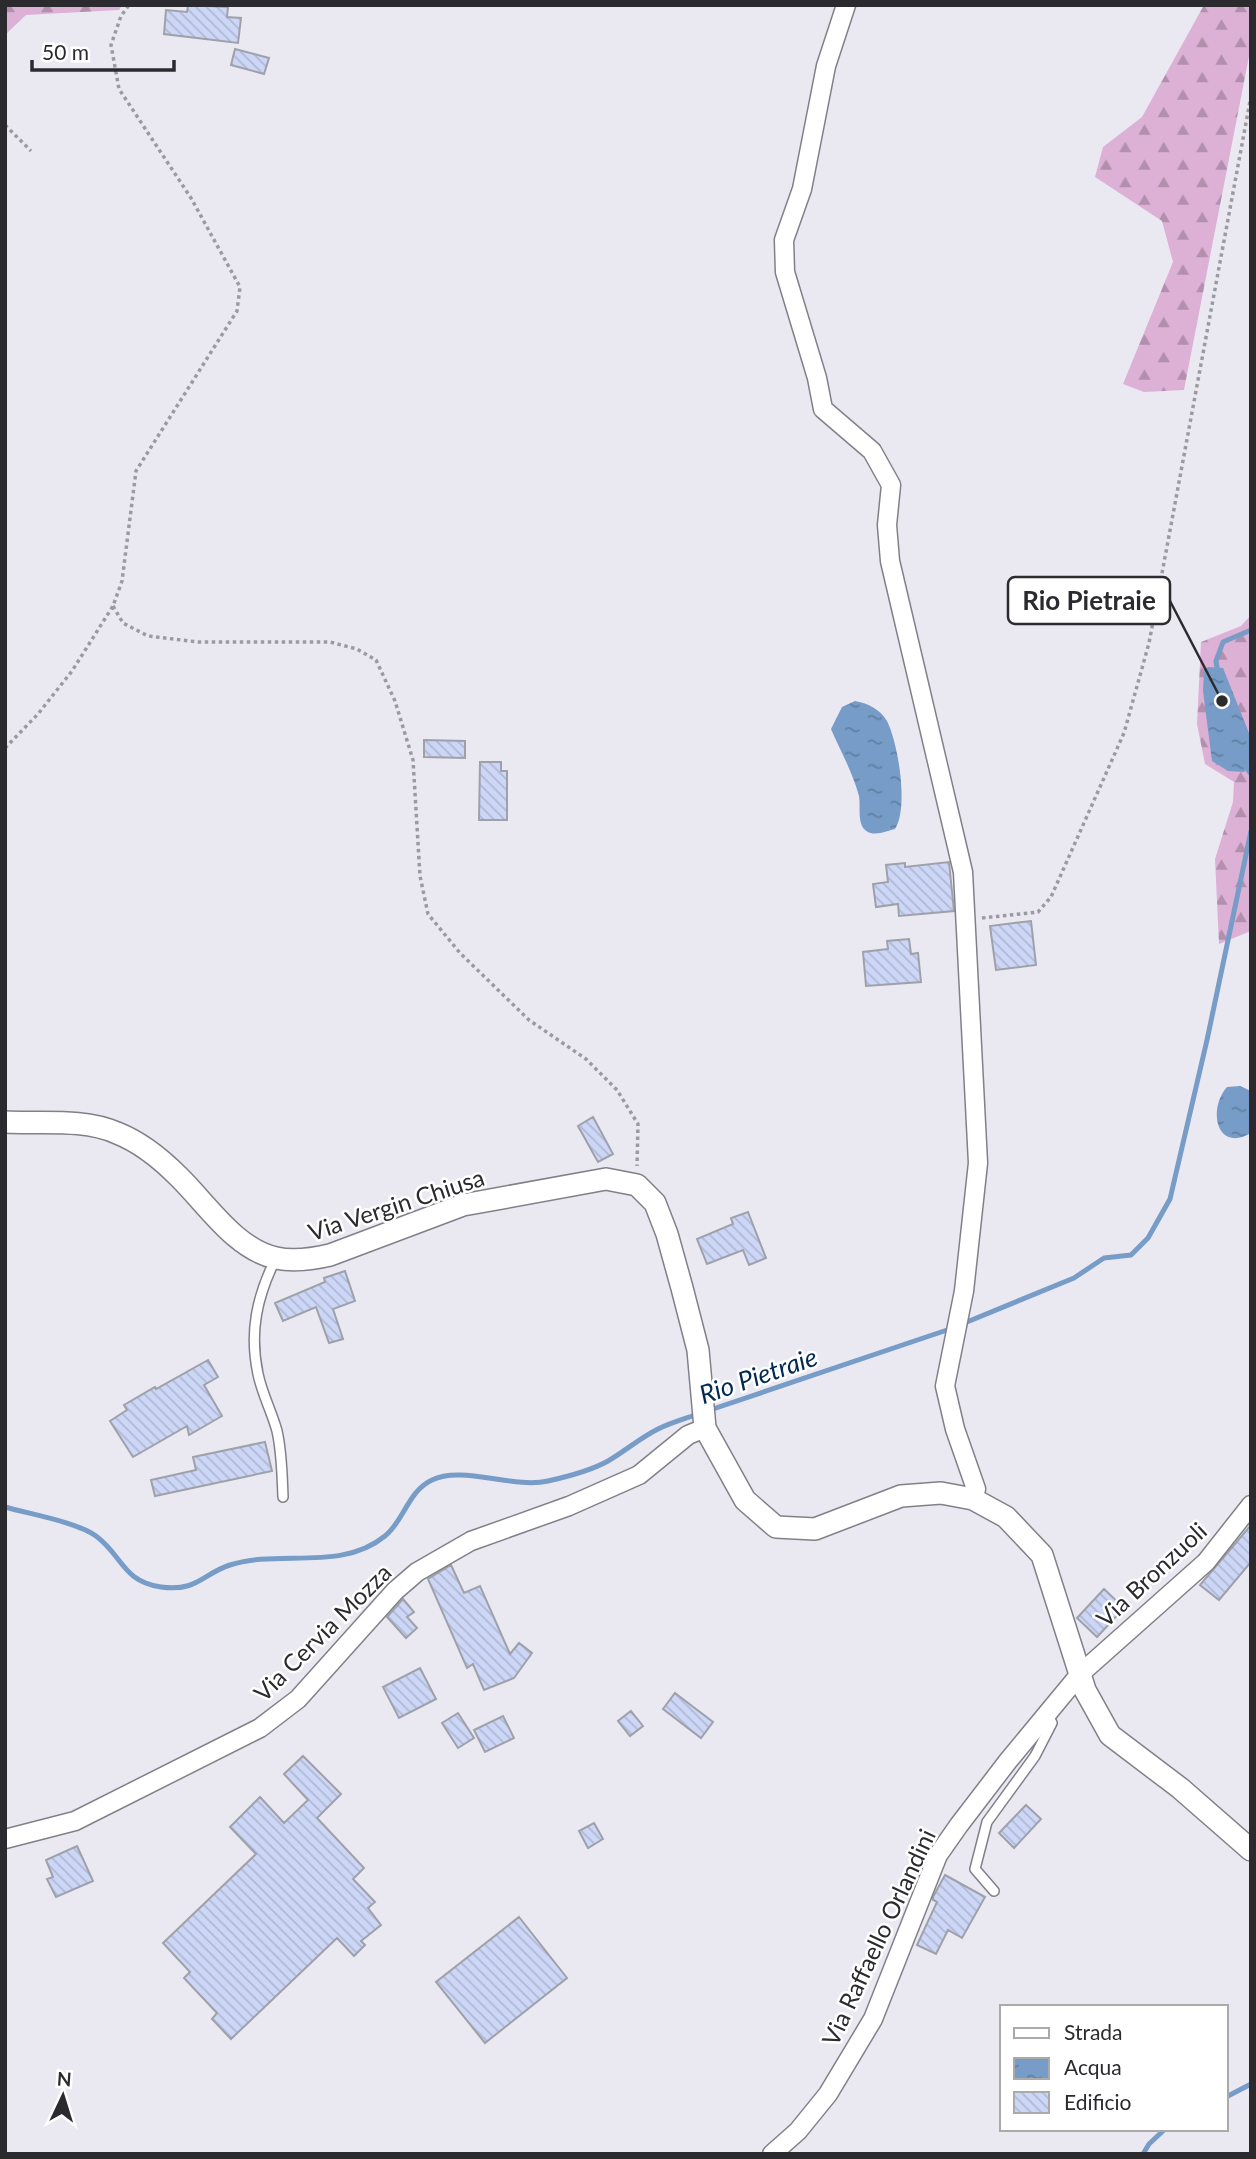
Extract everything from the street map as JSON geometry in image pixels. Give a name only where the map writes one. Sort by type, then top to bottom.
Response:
[{"type":"street","points":[[845,5],[826,66],[802,189],[784,240],[785,272],[817,378],[823,409],[872,451],[891,485],[887,525],[890,561],[963,872],[978,1163],[964,1291],[945,1386],[955,1429],[976,1489],[973,1499]]},
{"type":"street","name":"Via Vergin Chiusa","points":[[5,1122],[82,1124],[116,1132],[141,1146],[177,1175],[228,1229],[253,1248],[276,1258],[307,1260],[330,1255],[463,1205],[606,1179],[637,1185]]},
{"type":"street","points":[[637,1185],[655,1203],[667,1234],[698,1350],[705,1428],[745,1500],[776,1527],[814,1529],[901,1496],[941,1493],[973,1499],[1006,1517],[1042,1555],[1086,1690],[1110,1735],[1180,1788],[1251,1850]]},
{"type":"street","name":"Via Cervia Mozza","points":[[5,1839],[75,1821],[260,1728],[298,1699],[395,1591],[416,1572],[471,1541],[569,1507],[639,1475],[688,1436],[705,1428]]},
{"type":"street","name":"Via Bronzuoli","points":[[1080,1674],[1206,1562],[1251,1505]]},
{"type":"street","name":"Via Raffaello Orlandini","points":[[772,2154],[798,2131],[828,2094],[873,2019],[938,1855],[1007,1761],[1080,1674]]},
{"type":"lane","points":[[276,1258],[262,1286],[254,1326],[258,1374],[277,1431],[283,1497]]},
{"type":"lane","points":[[994,1891],[975,1868],[987,1822],[1035,1756],[1052,1723],[1047,1714]]},
{"type":"path","points":[[5,748],[38,714],[72,671],[113,606],[122,581],[136,471],[237,311],[240,287],[191,198],[119,89],[111,45],[121,16],[129,5]]},
{"type":"path","points":[[966,920],[1038,912],[1051,897],[1124,733],[1149,643],[1251,96]]},
{"type":"path","points":[[5,125],[31,151]]},
{"type":"path","points":[[113,606],[123,623],[148,636],[198,642],[331,642],[357,649],[376,660],[395,701],[413,760],[420,876],[428,914],[460,953],[529,1020],[586,1059],[617,1090],[638,1124],[637,1185]]},
{"type":"green space","points":[[5,5],[122,5],[119,10],[26,15],[5,35]]},
{"type":"green space","points":[[1204,5],[1251,5],[1251,46],[1184,390],[1144,392],[1123,384],[1173,262],[1162,221],[1095,177],[1103,147],[1142,117]]},
{"type":"green space","points":[[1251,615],[1251,931],[1219,944],[1215,859],[1233,802],[1234,782],[1205,764],[1197,724],[1201,642],[1241,626]]},
{"type":"water","points":[[1208,667],[1223,668],[1251,738],[1251,763],[1244,772],[1228,771],[1212,761],[1203,691],[1204,670]]},
{"type":"water","points":[[855,701],[873,707],[887,721],[898,759],[902,791],[899,819],[895,829],[882,833],[868,832],[862,825],[859,796],[831,729],[842,707]]},
{"type":"water","points":[[1240,1086],[1251,1091],[1251,1133],[1239,1138],[1223,1133],[1217,1117],[1221,1096],[1227,1087]]},
{"type":"building","points":[[188,5],[228,7],[227,17],[241,18],[238,43],[164,34],[166,10],[187,12]]},
{"type":"building","points":[[235,49],[269,58],[264,74],[231,65]]},
{"type":"building","points":[[424,740],[465,741],[465,758],[424,757]]},
{"type":"building","points":[[480,762],[501,762],[501,771],[507,771],[507,820],[479,820]]},
{"type":"building","points":[[949,862],[954,911],[899,916],[898,904],[876,907],[873,884],[888,882],[886,865],[905,863],[905,867]]},
{"type":"building","points":[[1031,921],[1036,965],[996,970],[990,926]]},
{"type":"building","points":[[909,939],[911,954],[918,953],[921,982],[866,986],[863,952],[888,949],[887,941]]},
{"type":"building","points":[[593,1117],[613,1154],[598,1162],[578,1126]]},
{"type":"building","points":[[748,1212],[766,1258],[749,1265],[743,1250],[707,1264],[697,1239],[733,1224],[731,1218]]},
{"type":"building","points":[[345,1271],[355,1301],[333,1309],[343,1339],[329,1343],[316,1307],[283,1321],[275,1303],[325,1282],[324,1278]]},
{"type":"building","points":[[208,1360],[218,1377],[204,1385],[222,1416],[189,1435],[187,1426],[133,1457],[110,1421],[127,1410],[124,1405]]},
{"type":"building","points":[[265,1442],[272,1471],[155,1496],[151,1480],[196,1470],[193,1457]]},
{"type":"building","points":[[1251,1525],[1251,1562],[1219,1600],[1200,1585]]},
{"type":"building","points":[[451,1565],[464,1593],[480,1586],[510,1654],[519,1643],[532,1653],[514,1678],[484,1690],[473,1664],[467,1668],[428,1579]]},
{"type":"building","points":[[1104,1589],[1124,1608],[1097,1637],[1077,1618]]},
{"type":"building","points":[[403,1599],[414,1612],[407,1617],[417,1628],[406,1638],[387,1617]]},
{"type":"building","points":[[420,1668],[436,1699],[399,1718],[383,1687]]},
{"type":"building","points":[[675,1693],[713,1722],[701,1738],[663,1709]]},
{"type":"building","points":[[631,1711],[643,1726],[630,1736],[618,1721]]},
{"type":"building","points":[[458,1713],[474,1738],[458,1748],[442,1723]]},
{"type":"building","points":[[503,1716],[514,1738],[485,1752],[474,1730]]},
{"type":"building","points":[[303,1756],[341,1794],[317,1818],[364,1868],[353,1879],[375,1902],[368,1908],[381,1925],[361,1941],[365,1945],[354,1956],[337,1938],[231,2039],[212,2019],[217,2013],[184,1978],[190,1972],[163,1943],[256,1854],[230,1827],[260,1797],[284,1823],[308,1800],[284,1774]]},
{"type":"building","points":[[1026,1805],[1041,1819],[1014,1848],[999,1833]]},
{"type":"building","points":[[594,1823],[603,1839],[588,1848],[579,1831]]},
{"type":"building","points":[[77,1846],[93,1881],[56,1897],[47,1879],[53,1877],[46,1860]]},
{"type":"building","points":[[945,1875],[985,1897],[962,1938],[948,1930],[936,1954],[917,1945],[937,1902],[933,1897]]},
{"type":"building","points":[[519,1917],[567,1978],[485,2043],[436,1982]]},
{"type":"waterway","name":"Rio Pietraie","points":[[1218,674],[1216,661],[1223,642],[1251,630]]},
{"type":"waterway","name":"Rio Pietraie","points":[[1243,763],[1251,774]]},
{"type":"waterway","name":"Rio Pietraie","points":[[962,1324],[1074,1278],[1104,1258],[1131,1255],[1148,1238],[1170,1199],[1251,831]]},
{"type":"waterway","name":"Rio Pietraie","points":[[710,1410],[953,1328]]},
{"type":"waterway","name":"Rio Pietraie","points":[[5,1507],[88,1531],[105,1544],[130,1574],[138,1579],[161,1587],[183,1587],[230,1565],[269,1559],[330,1557],[368,1547],[391,1530],[417,1491],[432,1480],[458,1475],[534,1483],[555,1479],[602,1464],[658,1429],[698,1414]]},
{"type":"waterway","points":[[1228,2096],[1251,2084]]},
{"type":"waterway","points":[[1143,2154],[1163,2131]]},
{"type":"place","name":"Rio Pietraie","points":[[1222,701]]}]
